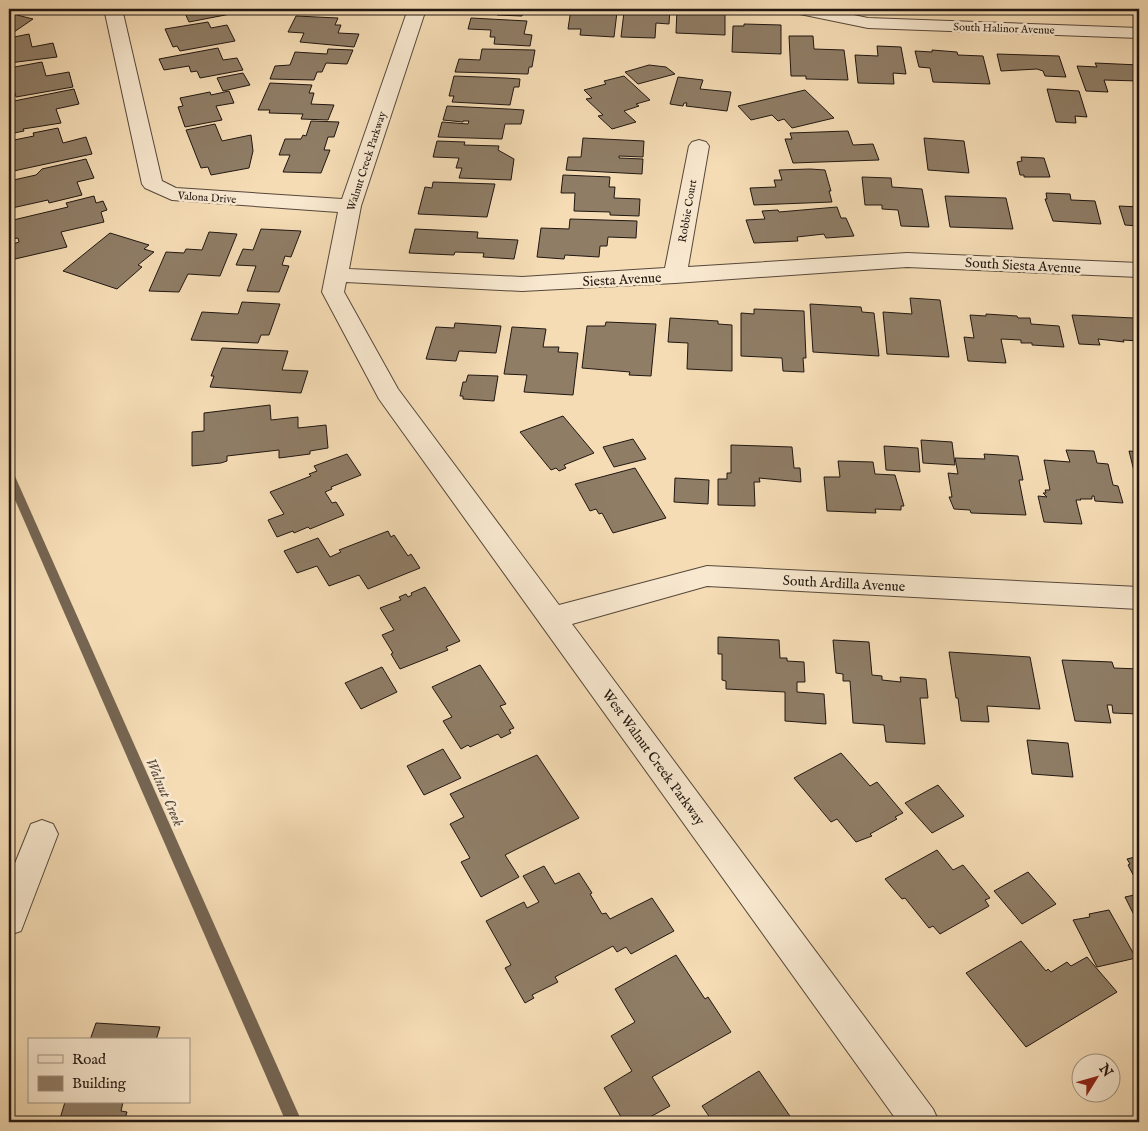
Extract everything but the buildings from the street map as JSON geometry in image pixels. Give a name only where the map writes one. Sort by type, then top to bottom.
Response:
[{"type":"street","name":"Walnut Creek Parkway","points":[[388,392],[333,292],[350,206],[417,9]]},
{"type":"street","name":"South Halinor Avenue","points":[[802,9],[868,23],[1139,33]]},
{"type":"street","name":"Valona Drive","points":[[114,13],[152,184],[172,194],[350,206]]},
{"type":"street","name":"Robbie Court","points":[[675,276],[699,146]]},
{"type":"street","name":"Siesta Avenue","points":[[336,275],[522,284],[675,276],[791,266],[907,260]]},
{"type":"street","name":"South Siesta Avenue","points":[[907,260],[1139,270]]},
{"type":"street","name":"West Walnut Creek Parkway","points":[[388,392],[920,1122]]},
{"type":"street","name":"South Ardilla Avenue","points":[[553,618],[707,576],[1139,598]]},
{"type":"street","points":[[9,920],[42,834]]},
{"type":"waterway","name":"Walnut Creek","points":[[9,474],[294,1122]]}]
